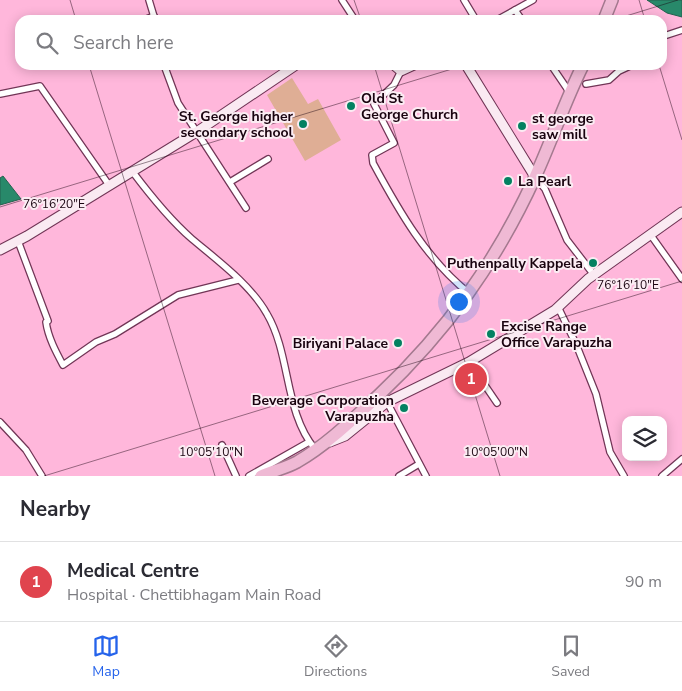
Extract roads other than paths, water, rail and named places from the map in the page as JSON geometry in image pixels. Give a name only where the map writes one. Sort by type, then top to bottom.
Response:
[{"type":"highway","points":[[606,15],[612,0]]},
{"type":"highway","points":[[261,476],[296,462],[312,445],[337,434],[408,367],[470,294],[514,220],[535,177],[581,70]]},
{"type":"main road","points":[[0,250],[18,241],[198,131],[289,70]]},
{"type":"main road","points":[[469,70],[535,177]]},
{"type":"main road","points":[[312,445],[345,436],[387,402],[468,362],[558,307],[594,275],[682,212]]},
{"type":"street","points":[[149,0],[154,15]]},
{"type":"street","points":[[342,0],[352,15]]},
{"type":"street","points":[[464,0],[473,15]]},
{"type":"street","points":[[506,15],[533,0]]},
{"type":"street","points":[[515,10],[518,15]]},
{"type":"street","points":[[667,35],[682,30]]},
{"type":"street","points":[[166,70],[178,103],[198,131],[246,208]]},
{"type":"street","points":[[398,70],[394,85],[374,104],[394,143],[372,155],[373,163],[398,208],[416,235],[440,266],[470,294]]},
{"type":"street","points":[[554,70],[571,95]]},
{"type":"street","points":[[586,84],[609,80],[621,70]]},
{"type":"street","points":[[0,94],[36,85],[40,86],[109,185]]},
{"type":"street","points":[[230,182],[268,159]]},
{"type":"street","points":[[132,171],[149,196],[175,223],[256,297],[268,314],[277,335],[296,409],[312,445],[248,476]]},
{"type":"street","points":[[535,177],[545,189],[567,240],[594,275]]},
{"type":"street","points":[[650,234],[682,279]]},
{"type":"street","points":[[18,241],[48,321],[46,325],[52,342],[63,365],[96,342],[115,334],[178,295],[238,280]]},
{"type":"street","points":[[558,307],[576,344],[596,394],[610,452],[624,476]]},
{"type":"street","points":[[468,362],[497,403]]},
{"type":"street","points":[[387,402],[426,476]]},
{"type":"street","points":[[0,422],[26,450],[42,476]]},
{"type":"street","points":[[222,445],[236,476]]},
{"type":"street","points":[[662,476],[682,459]]},
{"type":"street","points":[[399,476],[420,464]]},
{"type":"place","name":"Old St George Church","points":[[351,106]]},
{"type":"place","name":"St. George higher secondary school","points":[[303,124]]},
{"type":"place","name":"st george saw mill","points":[[522,126]]},
{"type":"place","name":"La Pearl","points":[[508,181]]},
{"type":"place","name":"Puthenpally Kappela","points":[[593,263]]},
{"type":"place","name":"Excise Range Office Varapuzha","points":[[491,334]]},
{"type":"place","name":"Biriyani Palace","points":[[398,343]]},
{"type":"place","name":"Medical Centre","points":[[471,379]]},
{"type":"place","name":"Beverage Corporation Varapuzha","points":[[404,408]]}]
